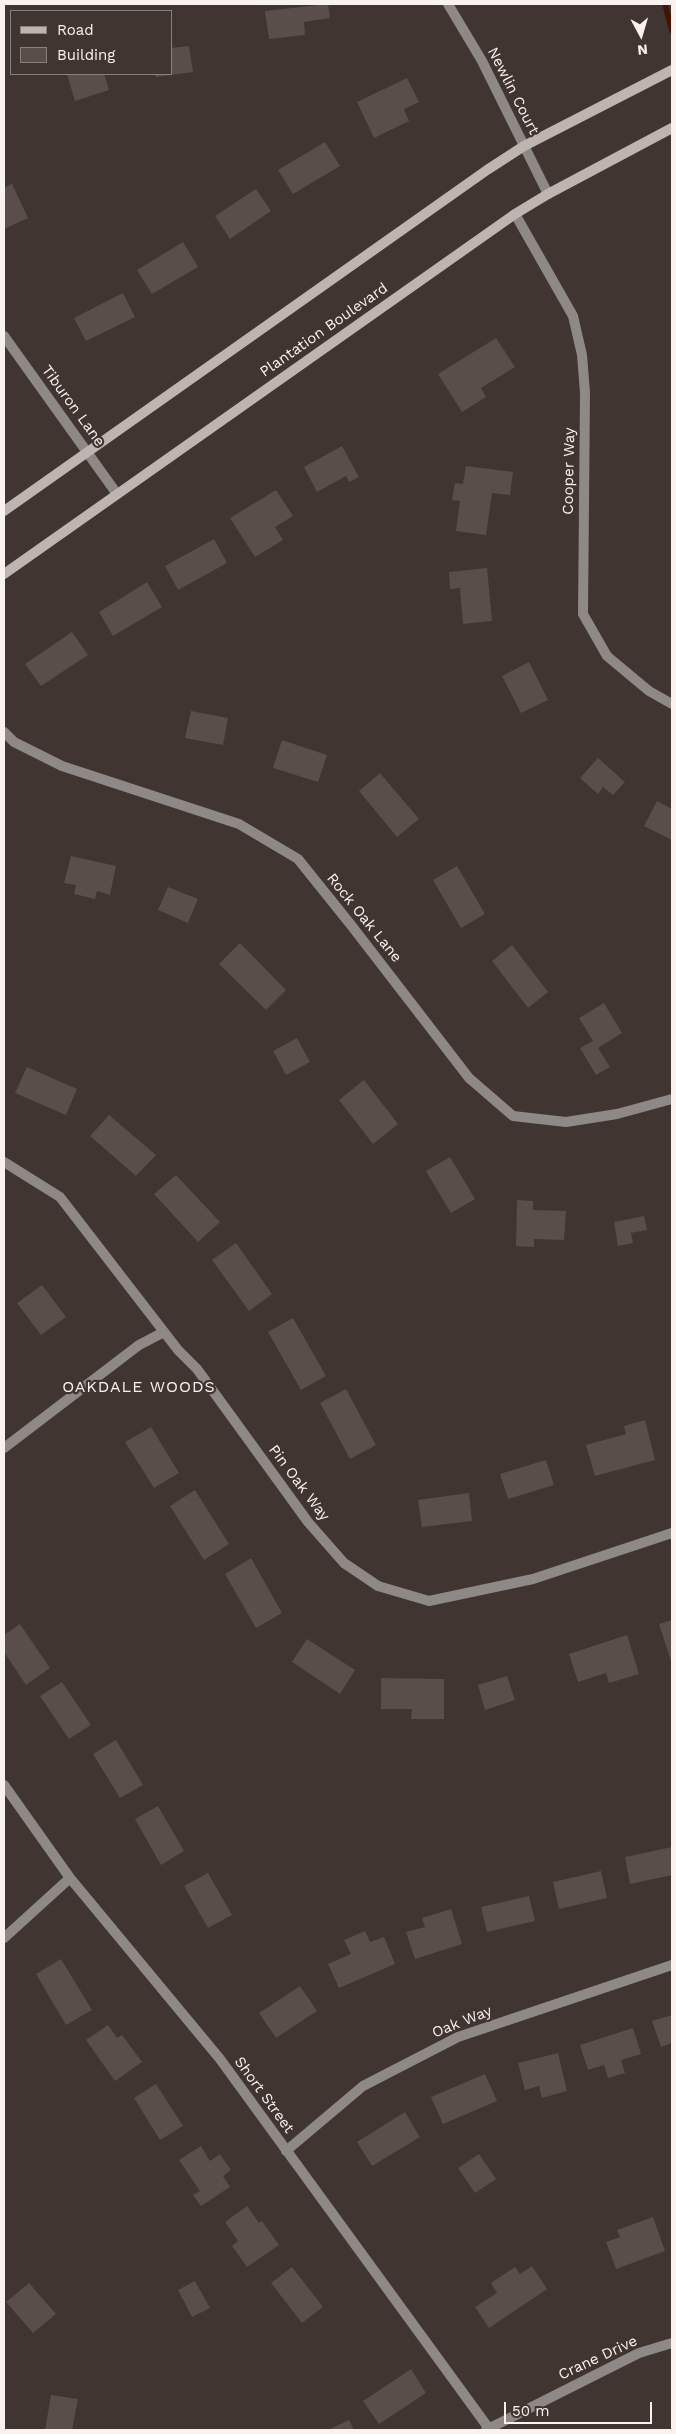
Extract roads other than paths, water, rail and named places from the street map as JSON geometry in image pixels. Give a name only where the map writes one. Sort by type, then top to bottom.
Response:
[{"type":"street","name":"Newlin Court","points":[[448,4],[482,61],[548,194]]},
{"type":"street","points":[[4,511],[524,146],[672,70]]},
{"type":"street","name":"Plantation Boulevard","points":[[4,574],[516,214],[548,194],[672,128]]},
{"type":"street","name":"Cooper Way","points":[[516,214],[573,316],[582,355],[585,393],[582,614],[607,656],[649,691],[672,704]]},
{"type":"street","name":"Tiburon Lane","points":[[4,336],[117,494]]},
{"type":"street","name":"Rock Oak Lane","points":[[4,732],[14,742],[62,766],[239,824],[298,859],[351,924],[469,1078],[514,1116],[566,1122],[617,1114],[672,1099]]},
{"type":"street","name":"Pin Oak Way","points":[[4,1162],[60,1197],[164,1332],[197,1369],[308,1522],[344,1563],[378,1586],[429,1601],[533,1578],[672,1533]]},
{"type":"street","points":[[4,1448],[139,1345],[164,1332]]},
{"type":"street","name":"Short Street","points":[[4,1784],[70,1878],[220,2059],[488,2429]]},
{"type":"street","points":[[4,1938],[70,1878]]},
{"type":"street","name":"Oak Way","points":[[286,2150],[363,2086],[458,2037],[672,1965]]},
{"type":"street","name":"Crane Drive","points":[[488,2429],[639,2353],[672,2343]]},
{"type":"waterway","points":[[665,4],[672,31]]},
{"type":"district","name":"OAKDALE WOODS","points":[[139,1387]]}]
